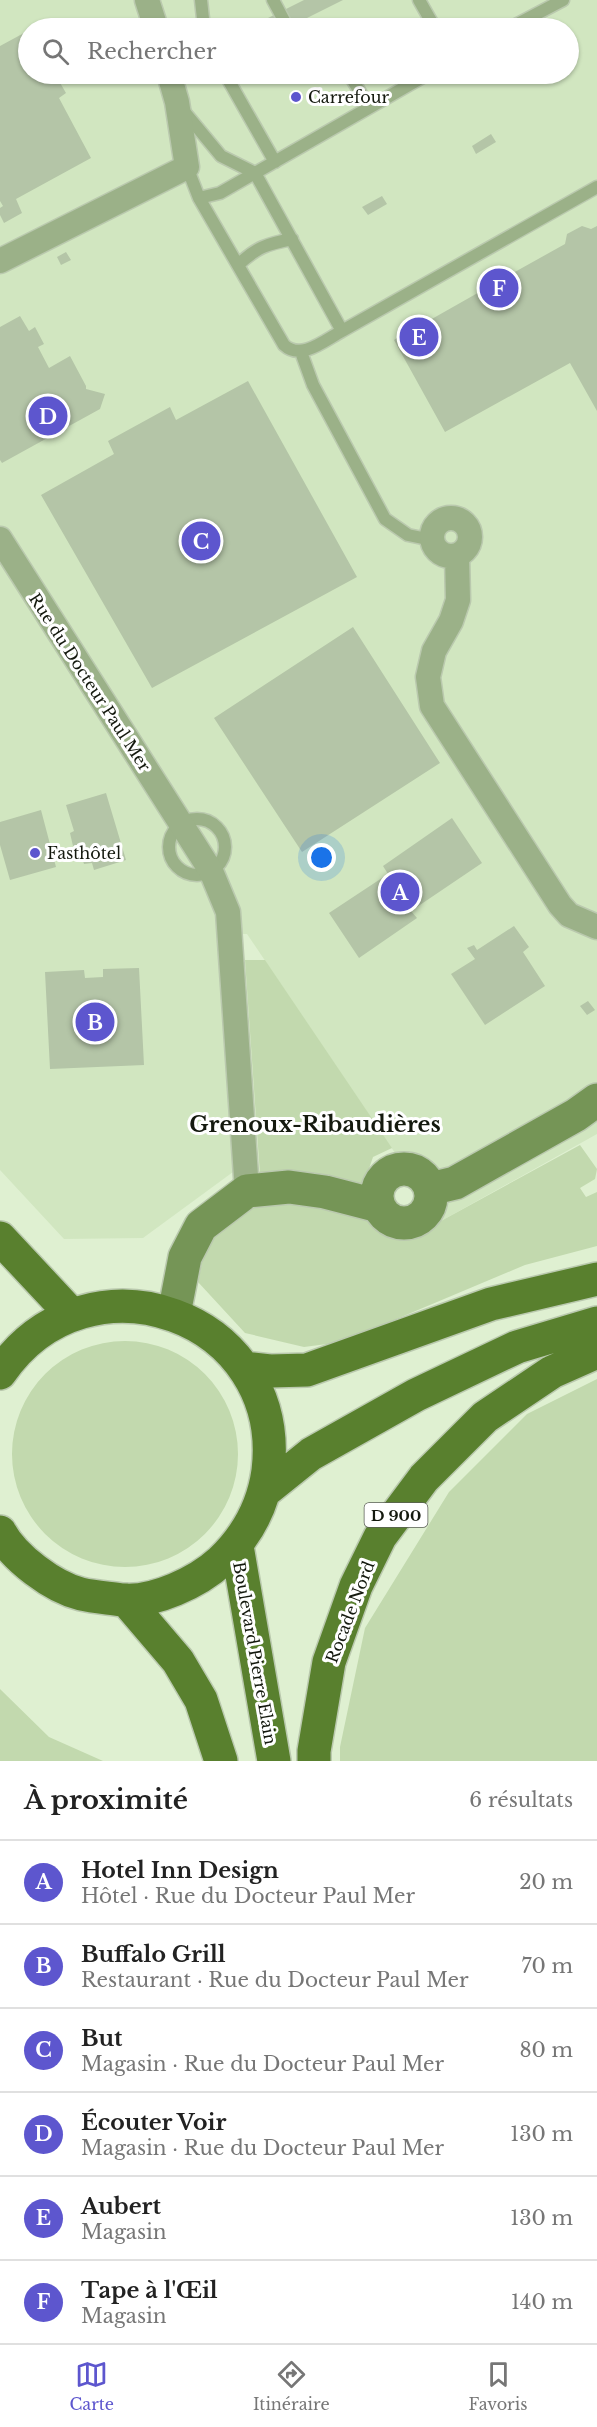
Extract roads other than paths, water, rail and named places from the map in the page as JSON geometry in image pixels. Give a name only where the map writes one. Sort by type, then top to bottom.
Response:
[{"type":"main road","points":[[0,1238],[72,1315]]},
{"type":"main road","points":[[244,1368],[270,1371],[307,1370],[491,1304],[597,1279]]},
{"type":"main road","points":[[0,1532],[5,1542],[38,1574],[79,1594],[126,1600],[167,1593],[206,1575],[237,1546],[254,1520],[265,1491],[270,1448],[263,1407],[244,1368],[213,1336],[174,1314],[140,1306],[105,1306],[72,1315],[49,1325],[4,1354]]},
{"type":"main road","points":[[265,1491],[311,1454],[416,1395],[517,1347],[597,1323]]},
{"type":"main road","name":"Rocade Nord","points":[[314,1761],[329,1662],[356,1586],[380,1537],[424,1478],[485,1417],[552,1372],[597,1352]]},
{"type":"main road","name":"Boulevard Pierre Elain","points":[[237,1546],[274,1761]]},
{"type":"main road","points":[[126,1600],[178,1661],[201,1700],[221,1761]]},
{"type":"street","points":[[147,0],[153,18]]},
{"type":"street","points":[[0,261],[187,167],[177,102],[172,84]]},
{"type":"street","points":[[448,518],[460,520],[465,524],[470,536],[467,547],[457,555],[441,554],[432,540],[434,528],[442,520],[448,518]]},
{"type":"street","name":"Rue du Docteur Paul Mer","points":[[0,539],[211,871],[228,912],[247,1191]]},
{"type":"street","points":[[457,555],[458,600],[451,621],[434,651],[428,678],[432,706],[560,905],[569,915],[597,927]]},
{"type":"street","points":[[174,1314],[185,1257],[201,1226],[247,1191],[289,1187],[325,1192],[379,1206],[378,1190],[387,1175],[394,1171],[412,1170],[426,1181],[430,1189],[454,1183],[576,1115],[597,1100]]},
{"type":"lane","points":[[201,0],[203,18]]},
{"type":"lane","points":[[273,0],[283,18]]},
{"type":"lane","points":[[419,0],[429,18]]},
{"type":"lane","points":[[529,18],[563,0]]},
{"type":"lane","points":[[231,84],[275,162]]},
{"type":"lane","points":[[355,84],[369,107]]},
{"type":"lane","points":[[200,198],[220,193],[410,84]]},
{"type":"lane","points":[[177,102],[221,156],[255,173],[342,331]]},
{"type":"lane","points":[[187,167],[200,198],[284,345],[290,351],[301,352],[597,188]]},
{"type":"lane","points":[[238,266],[252,253],[267,244],[292,239]]},
{"type":"lane","points":[[301,352],[314,385],[385,519],[408,535],[432,540]]},
{"type":"place","name":"Carrefour","points":[[296,97]]},
{"type":"place","name":"Tape à l'Œil","points":[[499,288]]},
{"type":"place","name":"Aubert","points":[[419,337]]},
{"type":"place","name":"Écouter Voir","points":[[48,416]]},
{"type":"place","name":"But","points":[[201,541]]},
{"type":"place","name":"Fasthôtel","points":[[35,853]]},
{"type":"place","name":"Hotel Inn Design","points":[[400,892]]},
{"type":"place","name":"Buffalo Grill","points":[[95,1022]]},
{"type":"district","name":"Grenoux-Ribaudières","points":[[315,1124]]}]
